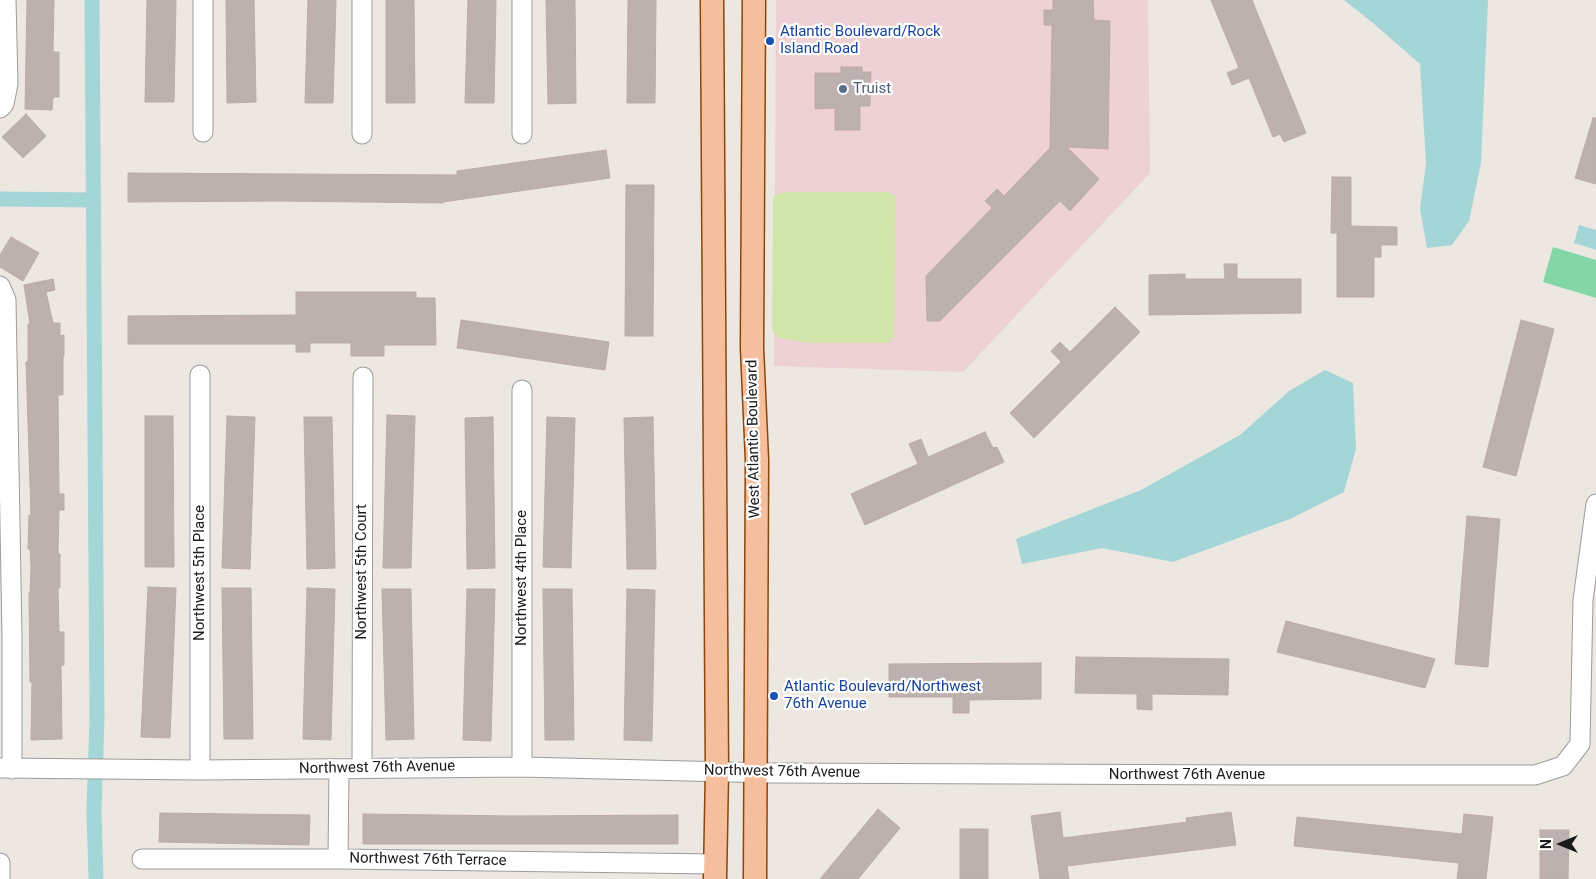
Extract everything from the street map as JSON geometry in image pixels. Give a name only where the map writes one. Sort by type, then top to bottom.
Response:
[{"type":"main road","points":[[712,0],[717,771],[715,871]]},
{"type":"main road","name":"West Atlantic Boulevard","points":[[754,0],[752,348],[757,460],[755,879]]},
{"type":"street","points":[[2,106],[8,84],[6,0]]},
{"type":"street","points":[[203,0],[203,132]]},
{"type":"street","points":[[362,0],[362,134]]},
{"type":"street","points":[[522,0],[522,134]]},
{"type":"street","points":[[1,286],[6,300],[3,398],[6,768]]},
{"type":"street","name":"Northwest 5th Place","points":[[200,375],[200,770]]},
{"type":"street","name":"Northwest 5th Court","points":[[362,768],[363,377]]},
{"type":"street","name":"Northwest 4th Place","points":[[522,390],[522,767]]},
{"type":"street","name":"Northwest 76th Avenue","points":[[6,768],[200,770],[522,767],[755,773],[1250,776],[1535,775],[1563,766],[1580,744],[1582,600],[1596,504]]},
{"type":"street","points":[[338,859],[339,769]]},
{"type":"street","name":"Northwest 76th Terrace","points":[[142,859],[338,859],[715,871]]},
{"type":"street","points":[[0,863],[0,879]]},
{"type":"shaded area","points":[[776,0],[1148,0],[1150,173],[963,372],[774,366]]},
{"type":"green space","points":[[784,192],[888,192],[894,195],[896,201],[894,337],[889,343],[811,343],[778,338],[772,330],[773,198],[777,194]]},
{"type":"green space","points":[[1553,247],[1596,260],[1596,298],[1543,282]]},
{"type":"water","points":[[1344,0],[1488,0],[1481,163],[1469,221],[1452,245],[1427,248],[1420,209],[1426,163],[1420,64]]},
{"type":"water","points":[[1579,225],[1596,230],[1596,250],[1574,243]]},
{"type":"water","points":[[1325,370],[1353,383],[1356,449],[1344,492],[1290,519],[1173,562],[1102,548],[1022,564],[1016,539],[1141,490],[1240,435],[1289,391]]},
{"type":"building","points":[[27,0],[54,0],[53,52],[59,52],[59,97],[53,97],[52,110],[25,109]]},
{"type":"building","points":[[147,0],[176,0],[174,102],[145,102]]},
{"type":"building","points":[[226,0],[254,0],[256,102],[227,103]]},
{"type":"building","points":[[308,0],[336,0],[333,103],[305,103]]},
{"type":"building","points":[[386,0],[414,0],[415,103],[386,103]]},
{"type":"building","points":[[468,0],[496,0],[494,103],[465,103]]},
{"type":"building","points":[[546,0],[575,0],[576,103],[548,104]]},
{"type":"building","points":[[628,0],[656,0],[655,103],[627,103]]},
{"type":"building","points":[[1053,0],[1093,0],[1094,20],[1110,21],[1108,149],[1067,147],[1099,179],[1070,211],[1060,201],[940,321],[927,321],[926,276],[992,208],[985,201],[997,189],[1004,196],[1050,148],[1052,25],[1044,25],[1044,10],[1053,10]]},
{"type":"building","points":[[1211,0],[1252,0],[1306,133],[1284,142],[1280,134],[1273,137],[1249,78],[1232,85],[1227,73],[1239,68]]},
{"type":"building","name":"Truist","points":[[841,67],[862,67],[862,72],[871,72],[870,106],[860,106],[860,130],[835,130],[835,108],[815,109],[815,73],[841,73]]},
{"type":"building","points":[[26,114],[46,136],[23,158],[2,137]]},
{"type":"building","points":[[1593,118],[1596,118],[1596,184],[1575,178]]},
{"type":"building","points":[[606,150],[610,178],[443,203],[128,202],[128,173],[457,175],[457,171]]},
{"type":"building","points":[[1332,177],[1351,177],[1351,226],[1397,227],[1397,245],[1381,245],[1381,257],[1374,257],[1374,297],[1337,297],[1337,233],[1331,233]]},
{"type":"building","points":[[626,185],[654,185],[653,336],[625,336]]},
{"type":"building","points":[[11,237],[39,253],[23,281],[0,267],[0,255]]},
{"type":"building","points":[[1224,264],[1237,264],[1237,279],[1301,279],[1301,313],[1149,315],[1149,275],[1185,274],[1185,279],[1225,279]]},
{"type":"building","points":[[53,279],[55,290],[46,292],[53,323],[60,323],[60,336],[64,335],[63,395],[58,395],[59,494],[64,494],[64,510],[59,510],[58,554],[60,554],[60,588],[58,588],[59,632],[64,632],[64,665],[61,665],[62,739],[31,740],[32,682],[30,682],[29,593],[31,567],[30,549],[28,549],[29,515],[31,515],[26,362],[28,362],[28,324],[30,324],[24,285]]},
{"type":"building","points":[[296,292],[416,292],[416,298],[435,298],[436,345],[384,345],[384,356],[351,356],[351,343],[310,343],[310,352],[296,352],[296,344],[128,344],[128,316],[296,315]]},
{"type":"building","points":[[1115,307],[1140,332],[1034,438],[1010,413],[1061,362],[1051,351],[1060,342],[1070,352]]},
{"type":"building","points":[[461,320],[609,342],[605,370],[457,348]]},
{"type":"building","points":[[1521,320],[1554,329],[1516,476],[1483,467]]},
{"type":"building","points":[[387,415],[415,416],[411,568],[383,568]]},
{"type":"building","points":[[145,416],[173,416],[174,567],[145,567]]},
{"type":"building","points":[[227,416],[255,417],[250,569],[222,568]]},
{"type":"building","points":[[304,417],[332,417],[335,568],[307,569]]},
{"type":"building","points":[[493,417],[495,568],[467,569],[465,418]]},
{"type":"building","points":[[547,417],[575,418],[571,568],[543,567]]},
{"type":"building","points":[[653,417],[656,569],[627,569],[624,418]]},
{"type":"building","points":[[985,432],[993,448],[997,447],[1004,462],[865,525],[851,494],[918,464],[909,444],[921,439],[928,457]]},
{"type":"building","points":[[1467,516],[1500,519],[1488,667],[1455,664]]},
{"type":"building","points":[[148,587],[176,588],[170,738],[141,737]]},
{"type":"building","points":[[222,588],[251,588],[253,739],[224,739]]},
{"type":"building","points":[[307,588],[335,589],[331,740],[303,739]]},
{"type":"building","points":[[382,589],[411,589],[414,739],[386,740]]},
{"type":"building","points":[[467,589],[495,589],[491,741],[463,740]]},
{"type":"building","points":[[543,589],[572,589],[574,740],[545,740]]},
{"type":"building","points":[[627,589],[655,590],[652,741],[624,740]]},
{"type":"building","points":[[1286,621],[1435,659],[1425,688],[1277,652]]},
{"type":"building","points":[[1076,657],[1229,659],[1228,695],[1152,694],[1152,710],[1137,709],[1137,694],[1075,693]]},
{"type":"building","points":[[1041,663],[1041,699],[969,700],[969,713],[953,713],[953,697],[889,697],[889,664]]},
{"type":"building","points":[[878,809],[900,828],[858,879],[820,879]]},
{"type":"building","points":[[1060,812],[1063,838],[1187,822],[1186,818],[1231,812],[1236,845],[1067,866],[1069,879],[1040,879],[1031,816]]},
{"type":"building","points":[[160,813],[310,815],[309,845],[159,842]]},
{"type":"building","points":[[363,814],[514,816],[678,815],[678,844],[363,844]]},
{"type":"building","points":[[1464,814],[1493,817],[1486,879],[1457,879],[1459,863],[1294,846],[1297,817],[1462,834]]},
{"type":"building","points":[[960,829],[988,829],[988,879],[960,879]]},
{"type":"building","points":[[1540,830],[1569,830],[1568,879],[1540,879]]},
{"type":"waterway","points":[[92,0],[97,718],[94,811],[96,879]]},
{"type":"waterway","points":[[0,199],[94,200]]},
{"type":"place","name":"Atlantic Boulevard/Rock Island Road","points":[[770,41]]},
{"type":"place","name":"Truist","points":[[843,89]]},
{"type":"place","name":"Atlantic Boulevard/Northwest 76th Avenue","points":[[774,696]]}]
